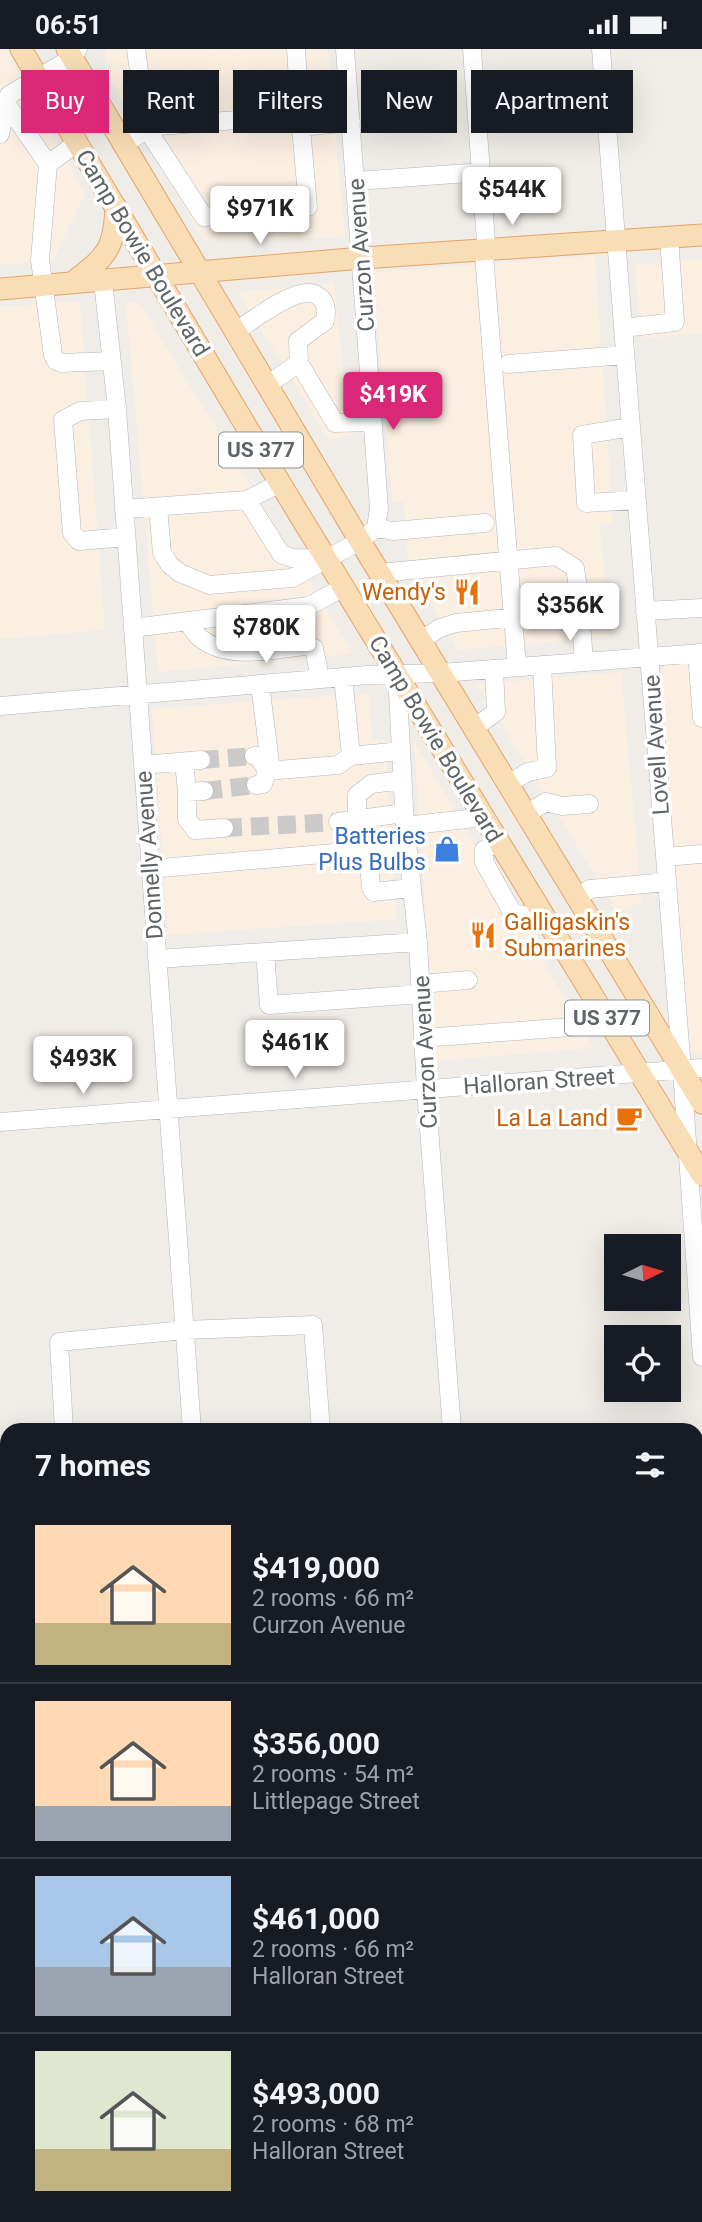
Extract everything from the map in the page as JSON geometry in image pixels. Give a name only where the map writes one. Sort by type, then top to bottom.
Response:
[{"type":"main road","name":"Camp Bowie Boulevard","points":[[21,49],[33,70]]},
{"type":"main road","name":"Camp Bowie Boulevard","points":[[72,52],[198,272],[267,385],[368,535],[379,573],[577,898],[692,1069],[702,1103]]},
{"type":"main road","name":"Camp Bowie Boulevard","points":[[72,133],[280,483],[702,1175]]},
{"type":"main road","points":[[72,283],[107,253],[115,228],[116,207]]},
{"type":"main road","points":[[0,289],[362,258],[702,235]]},
{"type":"street","points":[[136,49],[139,70]]},
{"type":"street","points":[[296,49],[297,70]]},
{"type":"street","name":"Curzon Avenue","points":[[345,49],[379,508],[368,535]]},
{"type":"street","points":[[472,49],[486,242],[484,250],[517,667]]},
{"type":"street","name":"Lovell Avenue","points":[[601,49],[667,882],[692,1069],[686,1149],[702,1357]]},
{"type":"street","points":[[48,70],[72,52]]},
{"type":"street","points":[[4,98],[21,88]]},
{"type":"street","points":[[0,134],[4,98]]},
{"type":"street","points":[[4,98],[48,164],[40,260],[53,355],[56,361],[61,363],[111,361]]},
{"type":"street","points":[[347,122],[351,122]]},
{"type":"street","points":[[125,144],[141,133]]},
{"type":"street","points":[[150,133],[204,217],[308,207],[302,133]]},
{"type":"street","points":[[48,164],[78,143]]},
{"type":"street","points":[[356,181],[469,173]]},
{"type":"street","points":[[623,328],[676,322],[669,237]]},
{"type":"street","name":"Donnelly Avenue","points":[[103,281],[117,409],[192,1423]]},
{"type":"street","points":[[235,332],[296,294],[316,293],[323,300],[327,311],[325,321],[298,341],[299,363],[335,423],[373,422]]},
{"type":"street","points":[[508,364],[625,355]]},
{"type":"street","points":[[267,385],[299,363]]},
{"type":"street","points":[[117,409],[80,411],[63,420],[72,533],[79,541],[126,537]]},
{"type":"street","points":[[631,427],[582,435],[586,503],[636,500]]},
{"type":"street","points":[[124,509],[247,500],[280,483]]},
{"type":"street","points":[[247,500],[281,554],[292,558],[327,559]]},
{"type":"street","points":[[158,507],[162,553],[170,565],[184,576],[216,586],[285,579],[298,575],[368,535],[485,523]]},
{"type":"street","points":[[379,573],[556,556],[575,568],[584,661]]},
{"type":"street","points":[[133,628],[309,606],[344,587]]},
{"type":"street","points":[[645,611],[702,608]]},
{"type":"street","points":[[421,640],[440,628],[456,623],[581,611]]},
{"type":"street","points":[[187,621],[198,638],[234,653],[306,646],[314,648],[320,679]]},
{"type":"street","points":[[0,706],[343,677],[441,673],[699,653],[702,718]]},
{"type":"street","points":[[508,784],[528,772],[547,768],[542,665]]},
{"type":"street","points":[[474,728],[496,712],[494,669]]},
{"type":"street","name":"Curzon Avenue","points":[[397,674],[405,828],[418,942],[426,1089],[451,1423]]},
{"type":"street","points":[[343,677],[351,756]]},
{"type":"street","points":[[260,684],[265,776]]},
{"type":"street","points":[[265,776],[338,765],[351,756],[401,751]]},
{"type":"street","points":[[254,756],[258,756],[265,776]]},
{"type":"street","points":[[143,765],[192,761],[195,791],[187,819],[195,830],[224,828]]},
{"type":"street","points":[[357,818],[357,795],[371,784],[402,780]]},
{"type":"street","points":[[526,814],[546,802],[562,806],[589,804]]},
{"type":"street","points":[[338,822],[357,818],[405,828],[484,817]]},
{"type":"street","points":[[150,869],[368,850],[405,828]]},
{"type":"street","points":[[368,850],[373,892],[411,888]]},
{"type":"street","points":[[665,857],[702,854]]},
{"type":"street","points":[[577,898],[590,889],[667,882]]},
{"type":"street","points":[[157,959],[418,942]]},
{"type":"street","points":[[265,952],[269,1005],[421,989],[468,981]]},
{"type":"street","points":[[423,1038],[611,1024]]},
{"type":"street","name":"Halloran Street","points":[[0,1122],[692,1069]]},
{"type":"street","points":[[64,1423],[59,1342],[185,1330],[313,1325],[320,1423]]},
{"type":"shaded area","points":[[0,49],[6,49],[21,77],[21,133],[52,133],[85,194],[53,261],[0,265]]},
{"type":"shaded area","points":[[105,49],[328,49],[330,70],[233,70],[233,133],[336,133],[345,237],[204,241],[141,133],[219,133],[219,70],[123,70],[123,102],[107,70]]},
{"type":"shaded area","points":[[595,256],[613,523],[600,526],[610,637],[457,650],[408,562],[404,502],[392,502],[374,272]]},
{"type":"shaded area","points":[[702,259],[702,333],[641,339],[635,265]]},
{"type":"shaded area","points":[[334,283],[350,435],[329,440],[238,292]]},
{"type":"shaded area","points":[[80,301],[105,630],[0,639],[0,307]]},
{"type":"shaded area","points":[[139,302],[352,654],[158,672],[126,303]]},
{"type":"shaded area","points":[[702,659],[702,1053],[694,1053],[689,1049],[661,672],[667,662]]},
{"type":"shaded area","points":[[621,672],[642,902],[618,912],[477,684]]},
{"type":"shaded area","points":[[369,693],[372,739],[384,739],[397,919],[168,935],[152,709]]},
{"type":"shaded area","points":[[414,741],[586,1035],[593,1048],[435,1061]]},
{"type":"tunnel","points":[[201,760],[254,756]]},
{"type":"tunnel","points":[[204,791],[256,785]]},
{"type":"tunnel","points":[[224,828],[338,822]]},
{"type":"place","name":"Wendy's","points":[[467,592]]},
{"type":"place","name":"Batteries Plus Bulbs","points":[[447,849]]},
{"type":"place","name":"Galligaskin's Submarines","points":[[483,935]]},
{"type":"place","name":"La La Land","points":[[629,1118]]}]
